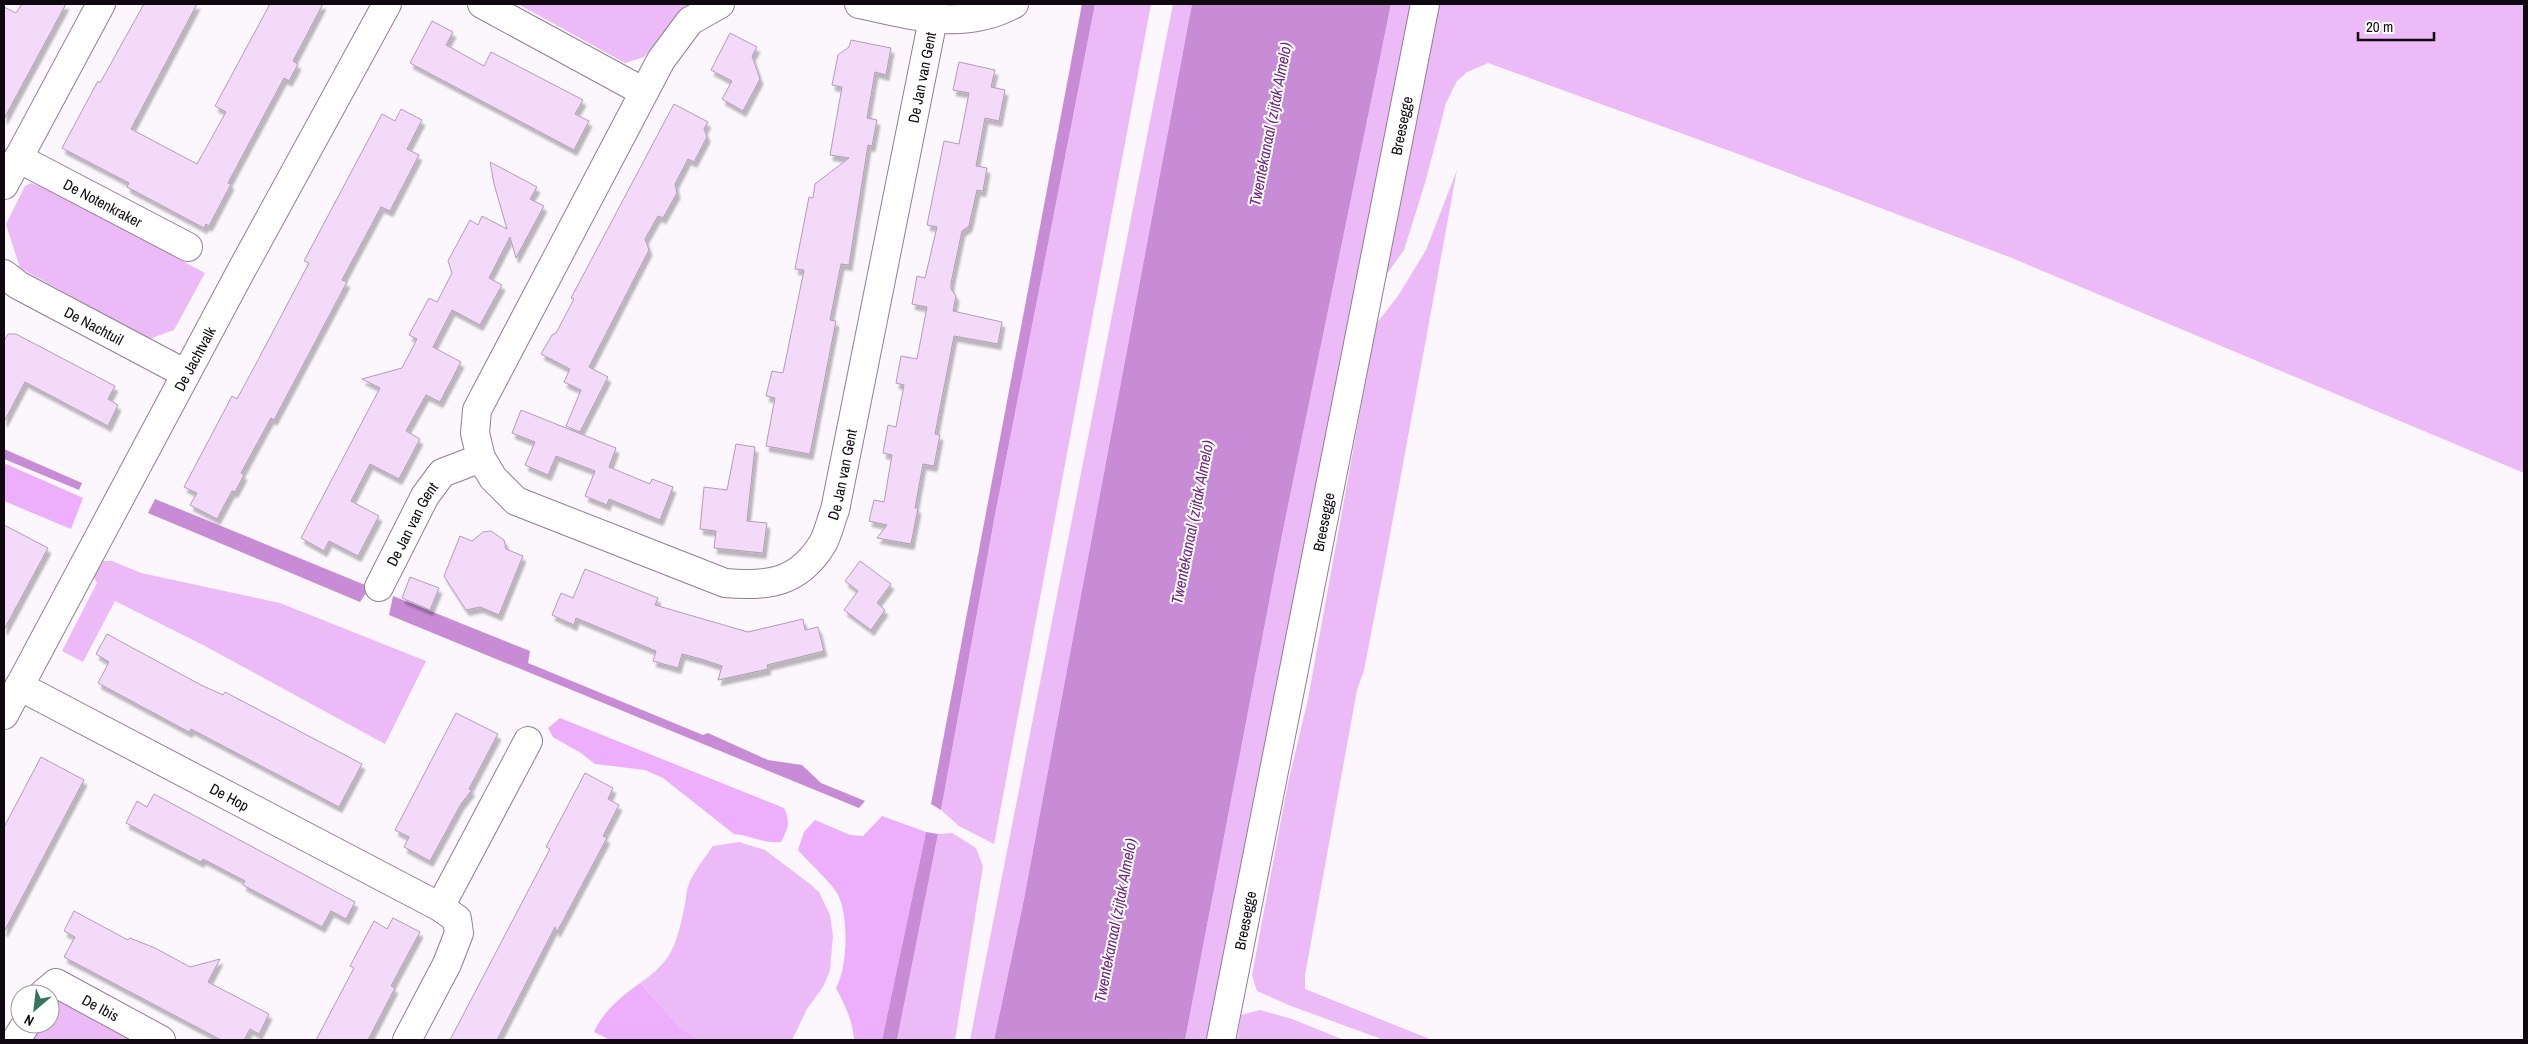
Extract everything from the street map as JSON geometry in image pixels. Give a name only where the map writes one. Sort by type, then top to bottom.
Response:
[{"type":"street","points":[[4,185],[101,4]]},
{"type":"street","name":"De Jachtvalk","points":[[4,715],[387,4]]},
{"type":"street","points":[[482,4],[644,92]]},
{"type":"street","name":"De Jan van Gent","points":[[720,4],[690,21],[660,60],[478,410],[475,433],[481,458],[493,478],[516,501],[725,583],[753,585],[779,582],[799,572],[823,543],[835,510],[933,19]]},
{"type":"street","points":[[859,4],[933,19],[977,19],[1014,4]]},
{"type":"street","name":"Breesegge","points":[[1221,1040],[1425,4]]},
{"type":"street","name":"De Notenkraker","points":[[18,158],[188,247]]},
{"type":"street","name":"De Nachtuil","points":[[4,274],[18,285],[186,374]]},
{"type":"street","name":"De Jan van Gent","points":[[379,587],[425,496],[442,473],[481,458]]},
{"type":"street","name":"De Hop","points":[[19,686],[440,907],[457,919],[459,933],[447,964],[407,1040]]},
{"type":"street","points":[[440,907],[528,741]]},
{"type":"street","name":"De Ibis","points":[[60,985],[160,1040]]},
{"type":"shaded area","points":[[518,4],[692,4],[685,7],[644,57],[625,63]]},
{"type":"shaded area","points":[[1095,4],[1151,4],[994,844],[959,826],[941,810],[995,515]]},
{"type":"shaded area","points":[[1173,4],[1192,4],[1023,904],[994,1040],[970,1040]]},
{"type":"shaded area","points":[[1391,4],[1413,4],[1214,1040],[1185,1040],[1282,535]]},
{"type":"shaded area","points":[[1434,4],[2524,4],[2524,473],[2012,258],[1741,155],[1488,63],[1467,72],[1457,81],[1446,103],[1425,183],[1404,250],[1379,285]]},
{"type":"shaded area","points":[[1457,170],[1385,562],[1364,670],[1357,690],[1305,975],[1305,989],[1432,1040],[1384,1040],[1291,1006],[1257,991],[1252,975],[1288,783],[1308,699],[1376,324],[1398,296],[1426,250]]},
{"type":"shaded area","points":[[31,183],[52,191],[205,273],[174,330],[149,339],[20,268],[6,224],[25,186]]},
{"type":"shaded area","points":[[4,463],[83,498],[71,529],[4,501]]},
{"type":"shaded area","points":[[103,561],[112,561],[141,573],[280,603],[426,661],[385,744],[205,646],[115,601],[83,662],[62,651],[97,583],[92,575]]},
{"type":"shaded area","points":[[560,718],[784,808],[788,825],[781,842],[769,842],[734,834],[663,778],[645,770],[595,764],[581,753],[553,737],[548,728]]},
{"type":"shaded area","points":[[882,816],[926,832],[882,1040],[854,1040],[850,1020],[836,988],[843,967],[846,941],[841,902],[834,888],[798,850],[804,832],[815,820],[850,835],[863,836]]},
{"type":"shaded area","points":[[952,833],[976,848],[983,866],[955,1040],[897,1040],[938,834]]},
{"type":"shaded area","points":[[739,842],[765,850],[810,884],[819,892],[830,915],[833,936],[830,970],[823,987],[807,1009],[792,1040],[701,1040],[680,1027],[640,983],[666,960],[671,952],[685,906],[688,886],[703,860],[713,846]]},
{"type":"shaded area","points":[[640,983],[680,1027],[701,1040],[610,1040],[594,1032],[608,1011]]},
{"type":"shaded area","points":[[60,1001],[148,1040],[27,1040],[31,1034],[60,1034]]},
{"type":"shaded area","points":[[1260,1010],[1292,1019],[1344,1040],[1237,1040],[1241,1015]]},
{"type":"water","points":[[1082,4],[1095,4],[995,515],[941,810],[931,804]]},
{"type":"water","name":"Twentekanaal (zijtak Almelo)","points":[[1192,4],[1391,4],[1282,535],[1185,1040],[994,1040],[1023,904]]},
{"type":"water","points":[[4,449],[82,483],[79,490],[4,459]]},
{"type":"water","points":[[155,499],[370,587],[360,602],[148,513]]},
{"type":"water","points":[[393,596],[530,651],[528,663],[703,735],[708,733],[768,760],[802,765],[821,783],[865,801],[859,808],[389,615]]},
{"type":"water","points":[[926,832],[938,834],[897,1040],[882,1040]]},
{"type":"building","points":[[22,4],[66,4],[4,119],[4,7],[16,13]]},
{"type":"building","points":[[144,4],[197,4],[131,129],[197,164],[226,112],[215,106],[270,4],[323,4],[293,61],[298,64],[289,81],[284,78],[228,183],[231,184],[209,226],[206,224],[204,228],[127,187],[129,183],[62,148],[98,81],[100,83]]},
{"type":"building","points":[[432,21],[453,32],[446,45],[484,66],[491,52],[583,100],[575,114],[589,121],[574,150],[410,63]]},
{"type":"building","points":[[730,33],[757,47],[752,56],[760,79],[743,111],[722,99],[732,81],[711,70]]},
{"type":"building","points":[[851,40],[891,48],[886,75],[875,72],[867,118],[877,120],[872,146],[868,145],[849,265],[841,264],[830,320],[836,321],[810,454],[766,446],[775,398],[766,396],[772,371],[783,373],[804,270],[795,269],[809,197],[813,198],[815,184],[849,158],[830,155],[842,87],[832,85],[838,55],[849,47]]},
{"type":"building","points":[[959,62],[995,70],[991,87],[1005,90],[999,121],[985,118],[976,166],[987,168],[983,191],[977,190],[969,226],[962,231],[951,283],[951,289],[956,296],[953,311],[1002,322],[998,344],[954,336],[935,434],[940,435],[934,466],[923,464],[915,508],[918,508],[911,544],[877,538],[887,525],[869,521],[874,500],[884,502],[892,455],[883,453],[888,425],[896,427],[904,385],[896,383],[901,356],[917,359],[927,307],[912,304],[917,276],[925,278],[937,227],[927,225],[944,141],[959,144],[969,93],[953,90]]},
{"type":"building","points":[[674,104],[708,122],[704,129],[707,137],[694,162],[688,159],[675,184],[677,193],[663,218],[658,216],[645,239],[649,250],[589,367],[608,377],[580,432],[566,426],[581,390],[564,382],[570,369],[541,354],[552,335],[556,333],[574,299],[571,298]]},
{"type":"building","points":[[401,109],[422,120],[407,149],[419,155],[390,211],[381,207],[342,280],[347,282],[274,420],[271,418],[241,473],[244,475],[235,492],[232,491],[217,519],[190,505],[197,493],[184,487],[232,396],[237,399],[258,360],[309,263],[304,261],[382,114],[395,121]]},
{"type":"building","points":[[490,162],[537,187],[530,199],[544,206],[516,258],[510,237],[489,278],[502,285],[480,325],[452,310],[433,347],[461,362],[440,402],[426,395],[406,431],[420,439],[399,479],[370,464],[351,501],[379,516],[358,556],[329,541],[324,551],[301,538],[380,388],[362,379],[402,368],[417,339],[409,335],[429,298],[437,302],[452,273],[448,261],[470,220],[478,225],[482,216],[507,229],[494,184]]},
{"type":"building","points":[[8,334],[16,334],[115,386],[108,399],[118,405],[108,426],[25,382],[4,422],[4,341]]},
{"type":"building","points":[[521,410],[616,448],[609,467],[650,484],[652,479],[673,487],[660,520],[609,499],[607,505],[585,496],[595,471],[556,456],[548,475],[525,465],[535,442],[512,433]]},
{"type":"building","points":[[736,444],[755,447],[747,521],[767,523],[763,553],[714,548],[716,531],[700,529],[704,487],[727,490]]},
{"type":"building","points":[[4,525],[48,548],[4,630]]},
{"type":"building","points":[[491,531],[504,540],[506,549],[523,556],[499,615],[480,607],[466,610],[444,576],[460,536],[472,541],[483,532]]},
{"type":"building","points":[[860,561],[891,584],[877,603],[885,610],[871,630],[844,610],[858,591],[845,581]]},
{"type":"building","points":[[585,569],[658,598],[655,605],[748,632],[803,619],[805,630],[818,627],[824,651],[767,665],[768,669],[718,680],[722,666],[701,659],[682,654],[678,668],[653,661],[656,651],[576,618],[574,625],[552,615],[561,593],[573,598]]},
{"type":"building","points":[[410,577],[439,588],[430,610],[402,598]]},
{"type":"building","points":[[107,634],[201,685],[223,695],[225,692],[362,764],[339,807],[191,729],[189,732],[98,683],[109,662],[96,654]]},
{"type":"building","points":[[456,713],[498,734],[469,789],[472,790],[461,804],[430,861],[404,847],[409,837],[395,830]]},
{"type":"building","points":[[41,757],[84,780],[4,932],[4,827]]},
{"type":"building","points":[[585,773],[613,788],[608,799],[619,805],[603,836],[607,838],[557,932],[555,927],[497,1040],[450,1040],[550,849],[546,847]]},
{"type":"building","points":[[154,794],[355,902],[346,919],[331,911],[322,927],[243,885],[245,881],[203,859],[201,862],[126,823],[137,801],[147,807]]},
{"type":"building","points":[[74,911],[128,940],[130,938],[155,948],[190,967],[220,959],[208,982],[269,1014],[259,1034],[250,1029],[244,1040],[221,1040],[64,957],[75,937],[64,931]]},
{"type":"building","points":[[393,918],[420,932],[391,986],[395,988],[368,1040],[316,1040],[354,968],[350,966],[374,921],[387,929]]}]
